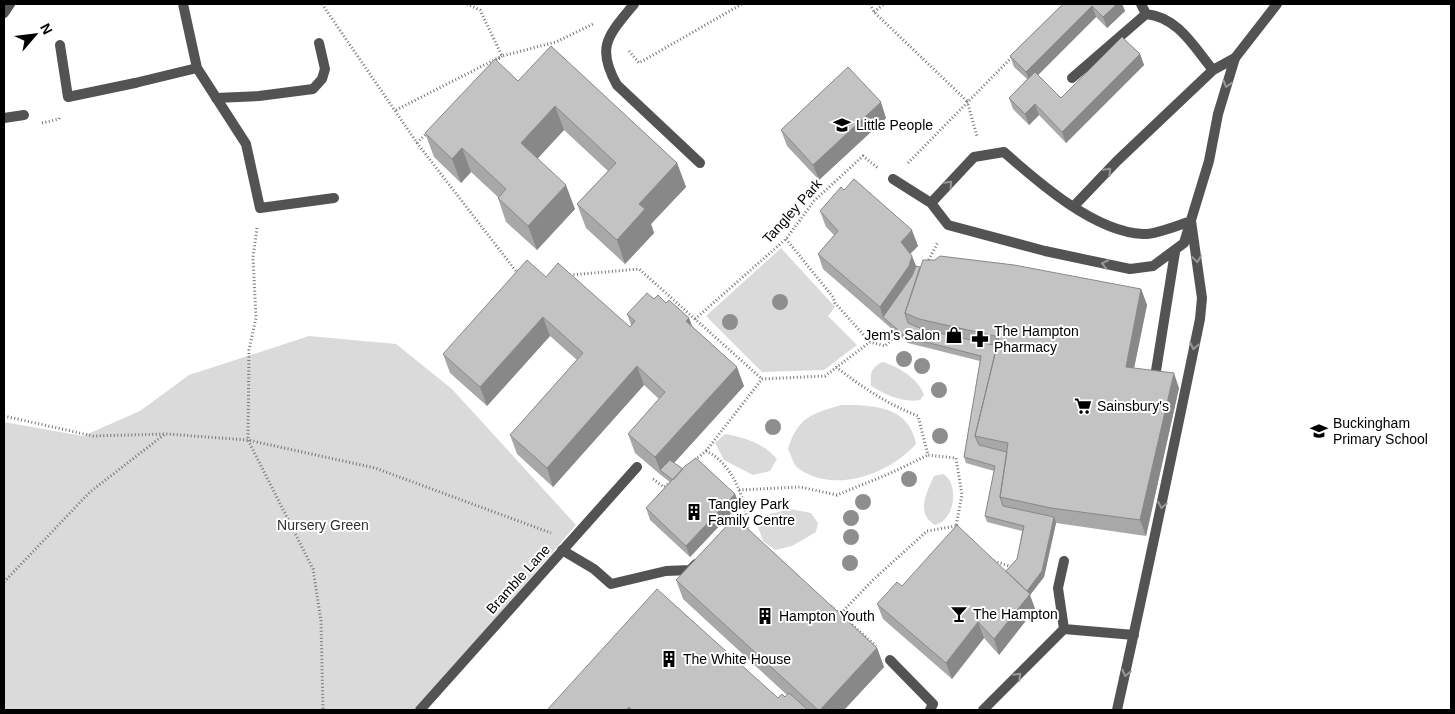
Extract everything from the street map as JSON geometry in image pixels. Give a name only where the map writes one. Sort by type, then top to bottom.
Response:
[{"type":"street","points":[[4,13],[10,4]]},
{"type":"street","points":[[182,4],[197,68],[246,144],[260,208],[334,198]]},
{"type":"street","points":[[634,4],[611,32],[604,52],[609,71],[617,85],[700,163]]},
{"type":"street","points":[[893,179],[932,203],[948,225],[1045,251],[1130,269],[1152,266],[1184,243],[1209,161],[1218,114],[1235,58],[1277,4]]},
{"type":"street","points":[[1072,78],[1144,9],[1174,23],[1213,70]]},
{"type":"street","points":[[216,98],[259,96],[313,89],[322,80],[325,69],[319,43]]},
{"type":"street","points":[[60,46],[68,96],[197,68]]},
{"type":"street","points":[[1074,206],[1117,161],[1213,70],[1235,58]]},
{"type":"street","points":[[4,118],[24,114]]},
{"type":"street","points":[[932,203],[974,157],[1004,152],[1035,179],[1074,206],[1110,226],[1144,235],[1191,221]]},
{"type":"street","points":[[1117,710],[1144,583],[1156,538],[1200,320],[1202,298],[1191,221]]},
{"type":"street","points":[[1155,377],[1174,252]]},
{"type":"street","name":"Bramble Lane","points":[[420,710],[637,467]]},
{"type":"street","points":[[562,550],[594,569],[611,584],[666,571],[690,570],[703,556]]},
{"type":"street","points":[[1064,561],[1058,588],[1064,629]]},
{"type":"street","points":[[983,710],[1064,629],[1134,635]]},
{"type":"street","points":[[890,660],[933,704],[930,710]]},
{"type":"path","points":[[322,4],[417,143],[519,275],[527,276]]},
{"type":"path","points":[[467,4],[480,10],[502,56]]},
{"type":"path","points":[[396,110],[502,56],[556,42],[592,24],[611,32],[639,63],[742,4]]},
{"type":"path","points":[[870,4],[874,12],[967,100],[983,156]]},
{"type":"path","points":[[874,12],[884,4]]},
{"type":"path","points":[[893,179],[967,100],[1017,52]]},
{"type":"path","points":[[488,69],[502,56]]},
{"type":"path","points":[[24,114],[37,124],[59,119],[68,96]]},
{"type":"path","points":[[417,143],[430,130]]},
{"type":"path","name":"Tangley Park","points":[[695,319],[786,239],[814,201],[862,156],[893,179]]},
{"type":"path","points":[[260,208],[254,257],[256,318],[249,350],[248,440],[313,569],[320,621],[323,710]]},
{"type":"path","points":[[927,264],[948,225]]},
{"type":"path","points":[[786,239],[833,296],[835,304],[870,342],[885,346],[897,334]]},
{"type":"path","points":[[560,276],[639,269],[762,379],[825,376],[870,342]]},
{"type":"path","points":[[836,367],[861,387],[897,408],[918,416],[928,455]]},
{"type":"path","points":[[694,462],[706,451],[762,379]]},
{"type":"path","points":[[4,416],[93,436],[166,434],[248,440],[375,468],[571,540]]},
{"type":"path","points":[[4,582],[90,492],[166,434]]},
{"type":"path","points":[[706,451],[714,454],[734,476],[748,532],[755,538]]},
{"type":"path","points":[[739,490],[800,487],[837,495],[891,473],[928,455],[956,458],[962,495],[956,526]]},
{"type":"path","points":[[956,526],[962,532]]},
{"type":"path","points":[[841,613],[873,580],[927,531],[956,526]]},
{"type":"path","points":[[741,533],[748,532]]},
{"type":"path","points":[[987,555],[994,561],[1015,568]]},
{"type":"path","points":[[824,600],[841,613],[890,660]]},
{"type":"green space","points":[[781,248],[835,307],[828,316],[857,345],[824,370],[762,372],[706,316]]},
{"type":"green space","name":"Nursery Green","points":[[309,336],[396,344],[452,389],[576,525],[416,710],[4,710],[4,422],[83,436],[140,411],[189,375]]},
{"type":"green space","points":[[882,362],[901,370],[918,384],[924,395],[920,400],[895,398],[871,386],[872,371]]},
{"type":"green space","points":[[841,405],[877,407],[898,415],[912,431],[916,444],[892,464],[877,472],[861,477],[829,480],[814,476],[797,468],[788,449],[796,430],[801,423],[814,414]]},
{"type":"green space","points":[[725,434],[754,442],[772,453],[777,459],[770,471],[753,475],[724,460],[715,443]]},
{"type":"green space","points":[[943,474],[948,478],[951,485],[953,501],[947,516],[942,522],[935,525],[925,515],[924,502],[934,476]]},
{"type":"green space","points":[[790,509],[811,513],[818,523],[816,532],[792,546],[775,550],[763,541],[758,527],[770,514]]},
{"type":"building","points":[[1063,4],[1117,4],[1103,17],[1092,6],[1026,72],[1010,56]]},
{"type":"building","points":[[1122,37],[1140,54],[1062,132],[1035,104],[1025,114],[1009,98],[1035,72],[1061,98]]},
{"type":"building","points":[[551,46],[677,163],[639,204],[645,209],[617,240],[577,204],[616,163],[555,106],[521,143],[566,185],[528,226],[498,198],[506,189],[462,148],[452,159],[425,133],[495,59],[518,81]]},
{"type":"building","points":[[848,67],[881,102],[813,165],[781,130]]},
{"type":"building","points":[[854,179],[912,230],[901,242],[912,256],[909,266],[880,307],[818,254],[838,231],[820,211],[841,187],[844,190]]},
{"type":"building","name":"Sainsbury's","points":[[940,256],[1014,265],[1141,289],[1126,367],[1174,373],[1140,520],[1051,508],[1000,497],[1008,443],[975,436],[999,337],[919,319],[905,313],[923,260],[935,260]]},
{"type":"building","points":[[527,260],[546,277],[558,263],[630,327],[635,321],[627,314],[647,293],[654,299],[658,295],[666,303],[669,300],[689,318],[686,321],[737,367],[655,457],[628,434],[665,392],[637,366],[547,468],[510,435],[583,353],[543,317],[480,387],[443,354]]},
{"type":"building","points":[[916,266],[920,267],[905,313],[908,323],[922,329],[997,346],[975,436],[979,445],[1007,452],[1000,497],[1003,506],[1054,517],[1042,571],[1027,591],[1006,571],[1017,559],[1024,526],[985,516],[995,466],[964,457],[981,356],[906,337],[883,317],[912,276]]},
{"type":"building","name":"Tangley Park Family Centre","points":[[696,458],[735,494],[686,546],[646,508],[685,466]]},
{"type":"building","points":[[670,460],[683,469],[673,480],[660,470]]},
{"type":"building","name":"Hampton Youth","points":[[735,517],[877,648],[820,710],[676,580]]},
{"type":"building","name":"The Hampton","points":[[957,525],[1030,594],[994,639],[978,622],[946,663],[877,604],[897,582],[902,586]]},
{"type":"building","name":"The White House","points":[[657,589],[778,698],[782,694],[785,697],[789,693],[808,710],[632,710],[629,707],[626,710],[547,710]]},
{"type":"place","name":"Little People","points":[[842,125]]},
{"type":"place","name":"Jem's Salon","points":[[954,335]]},
{"type":"place","name":"The Hampton Pharmacy","points":[[980,339]]},
{"type":"place","name":"Sainsbury's","points":[[1083,406]]},
{"type":"place","name":"Buckingham Primary School","points":[[1319,431]]},
{"type":"place","name":"Tangley Park Family Centre","points":[[694,512]]},
{"type":"place","name":"The Hampton","points":[[959,614]]},
{"type":"place","name":"Hampton Youth","points":[[765,616]]},
{"type":"place","name":"The White House","points":[[669,659]]}]
